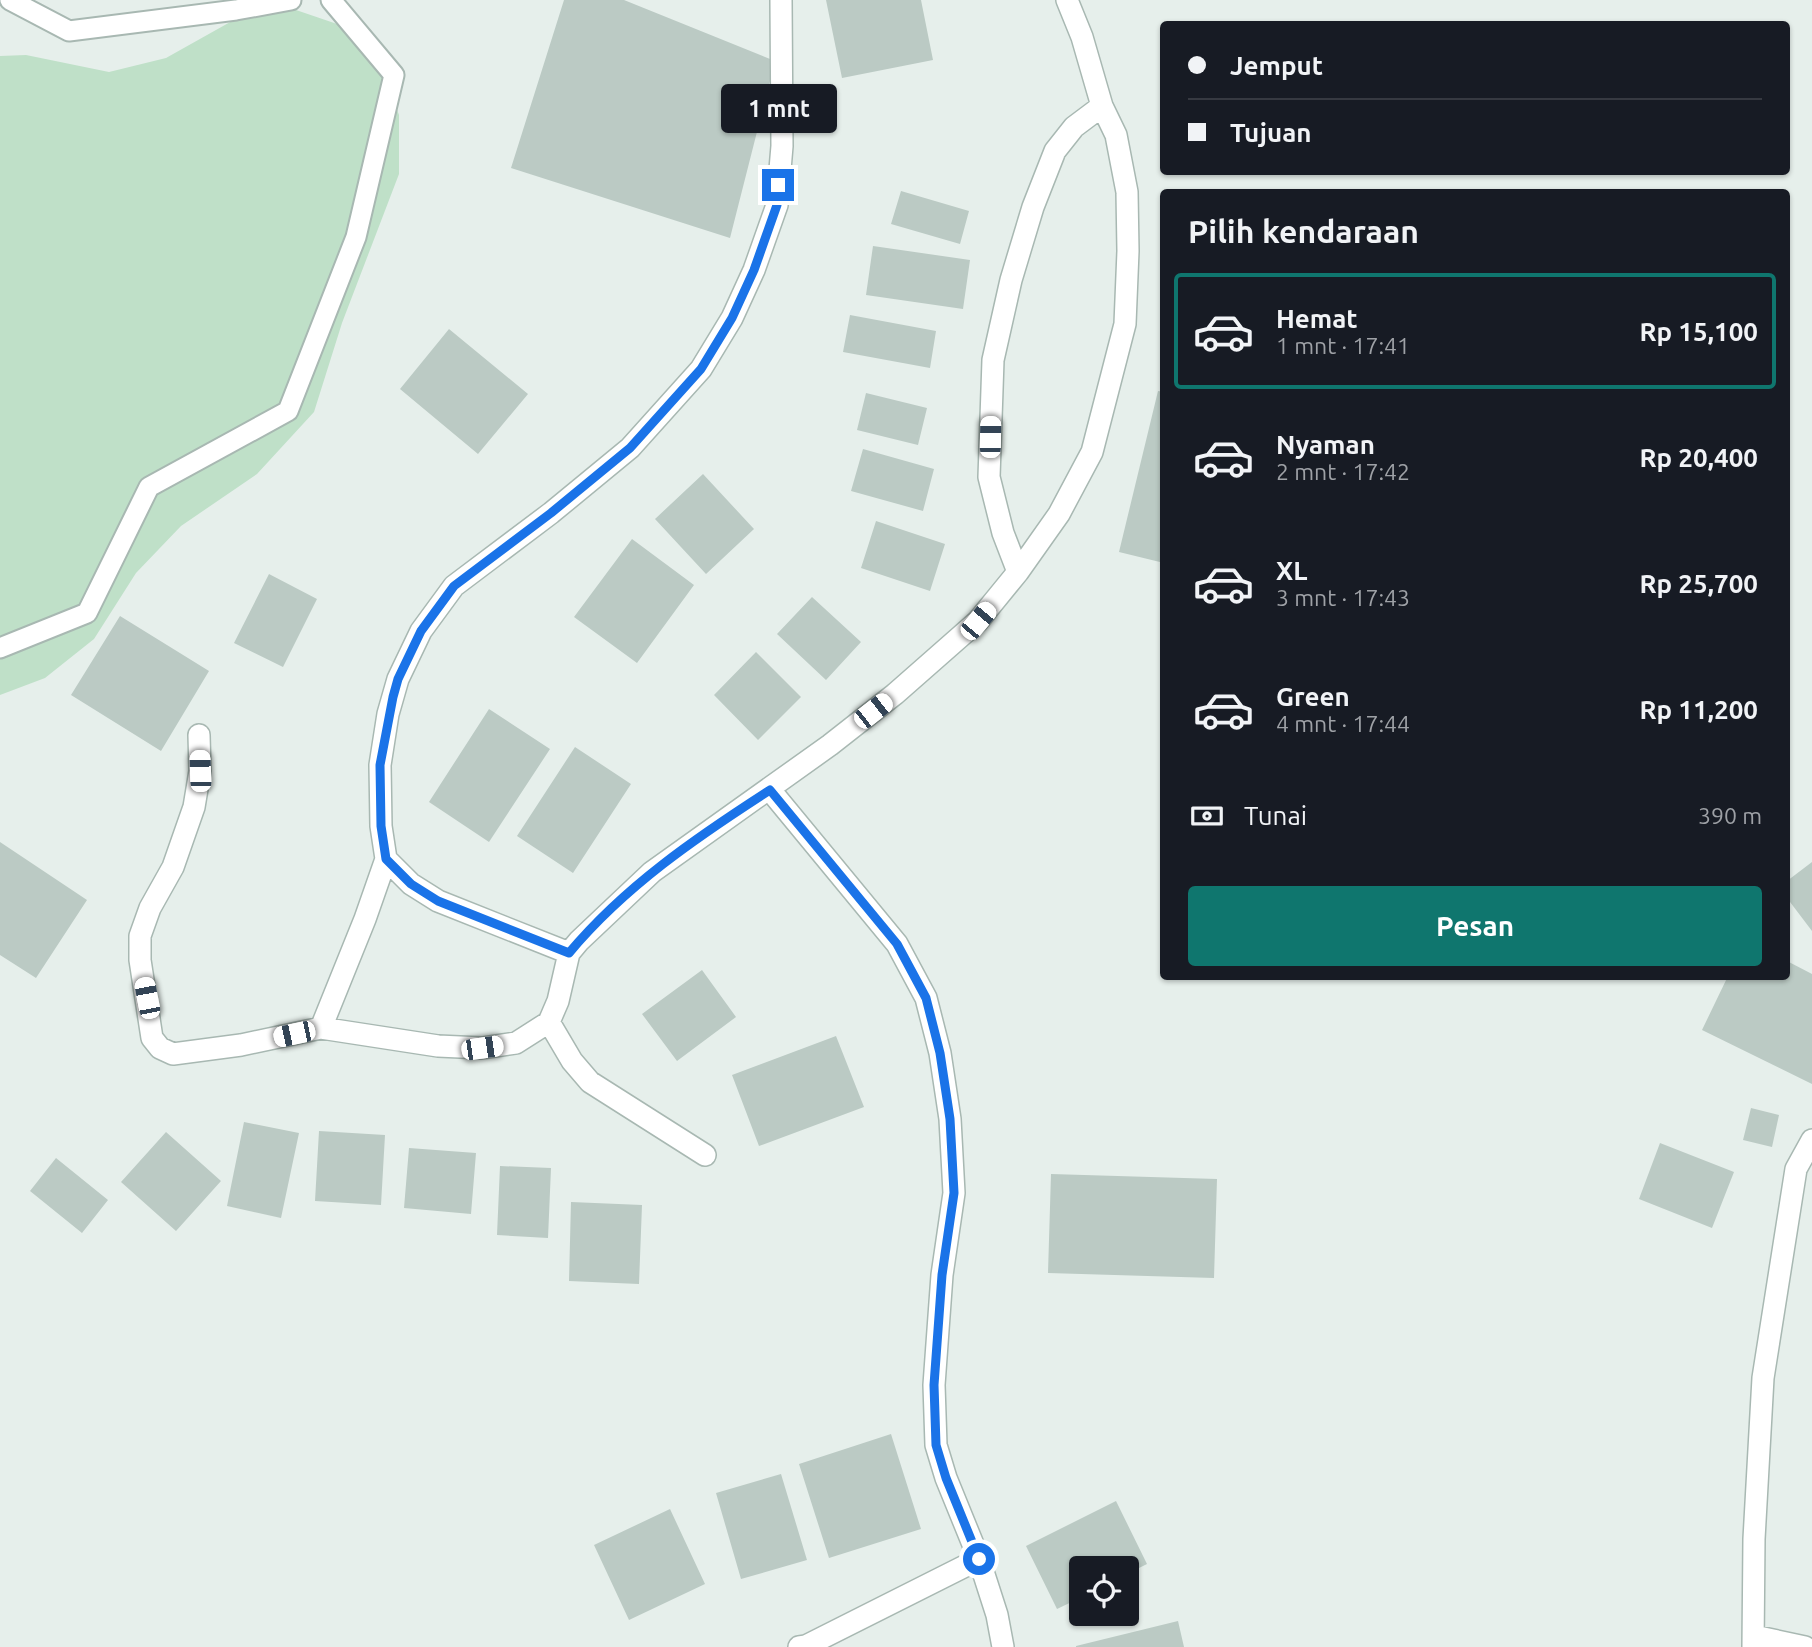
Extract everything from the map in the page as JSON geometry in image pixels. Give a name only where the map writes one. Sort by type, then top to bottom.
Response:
[{"type":"street","points":[[321,1028],[386,859],[381,826],[380,765],[388,714],[398,679],[421,631],[454,586],[551,513],[630,448],[701,369],[732,318],[754,270],[777,205],[782,146],[781,0]]},
{"type":"street","points":[[199,735],[200,771],[194,807],[173,867],[150,908],[140,936],[140,960],[152,1038],[160,1048],[173,1054],[241,1045],[321,1028],[438,1046],[482,1048],[516,1043],[549,1022],[558,1002],[569,953],[613,908],[652,872],[701,835],[770,790],[895,694],[978,621],[1018,572],[1059,514],[1092,453],[1125,324],[1127,191],[1116,135],[1102,106],[1082,37],[1067,0]]},
{"type":"street","points":[[1018,572],[1003,533],[989,477],[993,360],[1011,279],[1033,207],[1055,151],[1073,127],[1102,106]]},
{"type":"street","points":[[770,790],[897,944],[926,998],[940,1053],[950,1119],[954,1193],[942,1275],[935,1371],[936,1445],[946,1478],[979,1559],[997,1615],[1003,1647]]},
{"type":"street","points":[[386,859],[411,884],[438,901],[569,953]]},
{"type":"street","points":[[549,1022],[572,1061],[590,1082],[705,1155]]},
{"type":"street","points":[[1805,1647],[1754,1642],[1754,1539],[1763,1378],[1796,1169],[1812,1140]]},
{"type":"street","points":[[804,1647],[979,1559]]},
{"type":"lane","points":[[10,0],[69,31],[236,10],[291,0]]},
{"type":"lane","points":[[0,648],[87,613],[149,487],[288,411],[356,237],[394,75],[331,0]]},
{"type":"green space","points":[[296,10],[340,25],[377,55],[399,115],[399,174],[342,323],[314,412],[257,474],[181,526],[136,573],[94,639],[45,678],[0,695],[0,56],[26,55],[109,72],[166,58],[232,21]]},
{"type":"building","points":[[564,0],[624,0],[775,61],[730,238],[511,168]]},
{"type":"building","points":[[826,0],[921,0],[933,60],[842,78]]},
{"type":"building","points":[[901,191],[969,211],[960,244],[891,224]]},
{"type":"building","points":[[873,246],[970,260],[963,309],[866,295]]},
{"type":"building","points":[[850,315],[936,331],[930,368],[843,352]]},
{"type":"building","points":[[449,329],[528,394],[478,454],[400,389]]},
{"type":"building","points":[[1158,391],[1160,391],[1160,562],[1119,552]]},
{"type":"building","points":[[866,393],[927,408],[918,445],[857,430]]},
{"type":"building","points":[[863,449],[934,469],[923,511],[851,491]]},
{"type":"building","points":[[703,474],[754,529],[706,574],[655,519]]},
{"type":"building","points":[[876,521],[945,544],[930,591],[861,568]]},
{"type":"building","points":[[632,539],[694,585],[637,663],[574,617]]},
{"type":"building","points":[[269,574],[317,599],[283,667],[234,643]]},
{"type":"building","points":[[812,597],[861,642],[826,680],[777,634]]},
{"type":"building","points":[[120,616],[209,671],[161,751],[71,695]]},
{"type":"building","points":[[756,652],[801,697],[758,740],[714,695]]},
{"type":"building","points":[[489,709],[550,749],[489,842],[429,802]]},
{"type":"building","points":[[575,747],[631,784],[573,873],[517,836]]},
{"type":"building","points":[[0,842],[87,900],[36,978],[0,955]]},
{"type":"building","points":[[1812,862],[1812,931],[1790,902],[1790,879]]},
{"type":"building","points":[[1790,963],[1812,974],[1812,1084],[1702,1030],[1726,980],[1790,980]]},
{"type":"building","points":[[702,970],[736,1017],[677,1061],[642,1014]]},
{"type":"building","points":[[836,1036],[864,1107],[759,1146],[732,1075]]},
{"type":"building","points":[[1751,1108],[1779,1115],[1772,1147],[1743,1140]]},
{"type":"building","points":[[244,1122],[299,1133],[281,1218],[227,1206]]},
{"type":"building","points":[[319,1131],[385,1135],[381,1205],[315,1201]]},
{"type":"building","points":[[166,1132],[221,1181],[176,1231],[121,1182]]},
{"type":"building","points":[[1660,1143],[1734,1172],[1712,1228],[1639,1199]]},
{"type":"building","points":[[409,1148],[476,1153],[471,1214],[404,1208]]},
{"type":"building","points":[[56,1158],[108,1200],[82,1233],[30,1191]]},
{"type":"building","points":[[500,1166],[551,1168],[548,1238],[497,1235]]},
{"type":"building","points":[[1051,1174],[1217,1179],[1214,1278],[1048,1273]]},
{"type":"building","points":[[571,1202],[642,1205],[639,1284],[569,1281]]},
{"type":"building","points":[[891,1434],[921,1529],[829,1558],[799,1464]]},
{"type":"building","points":[[781,1474],[807,1560],[741,1579],[716,1493]]},
{"type":"building","points":[[1116,1501],[1147,1564],[1139,1568],[1139,1556],[1069,1556],[1069,1603],[1057,1609],[1026,1546]]},
{"type":"building","points":[[670,1509],[705,1584],[629,1620],[594,1545]]},
{"type":"building","points":[[1178,1621],[1184,1647],[1076,1647],[1076,1646]]},
{"type":"route","points":[[778,185],[777,205],[754,270],[732,318],[701,369],[630,448],[551,513],[454,586],[421,631],[398,679],[388,714],[380,765],[381,826],[386,859],[411,884],[438,901],[569,953],[652,872],[701,835],[770,790],[832,864],[897,944],[926,998],[940,1053],[950,1119],[954,1193],[942,1275],[934,1385],[936,1445],[946,1478],[979,1559]]}]
